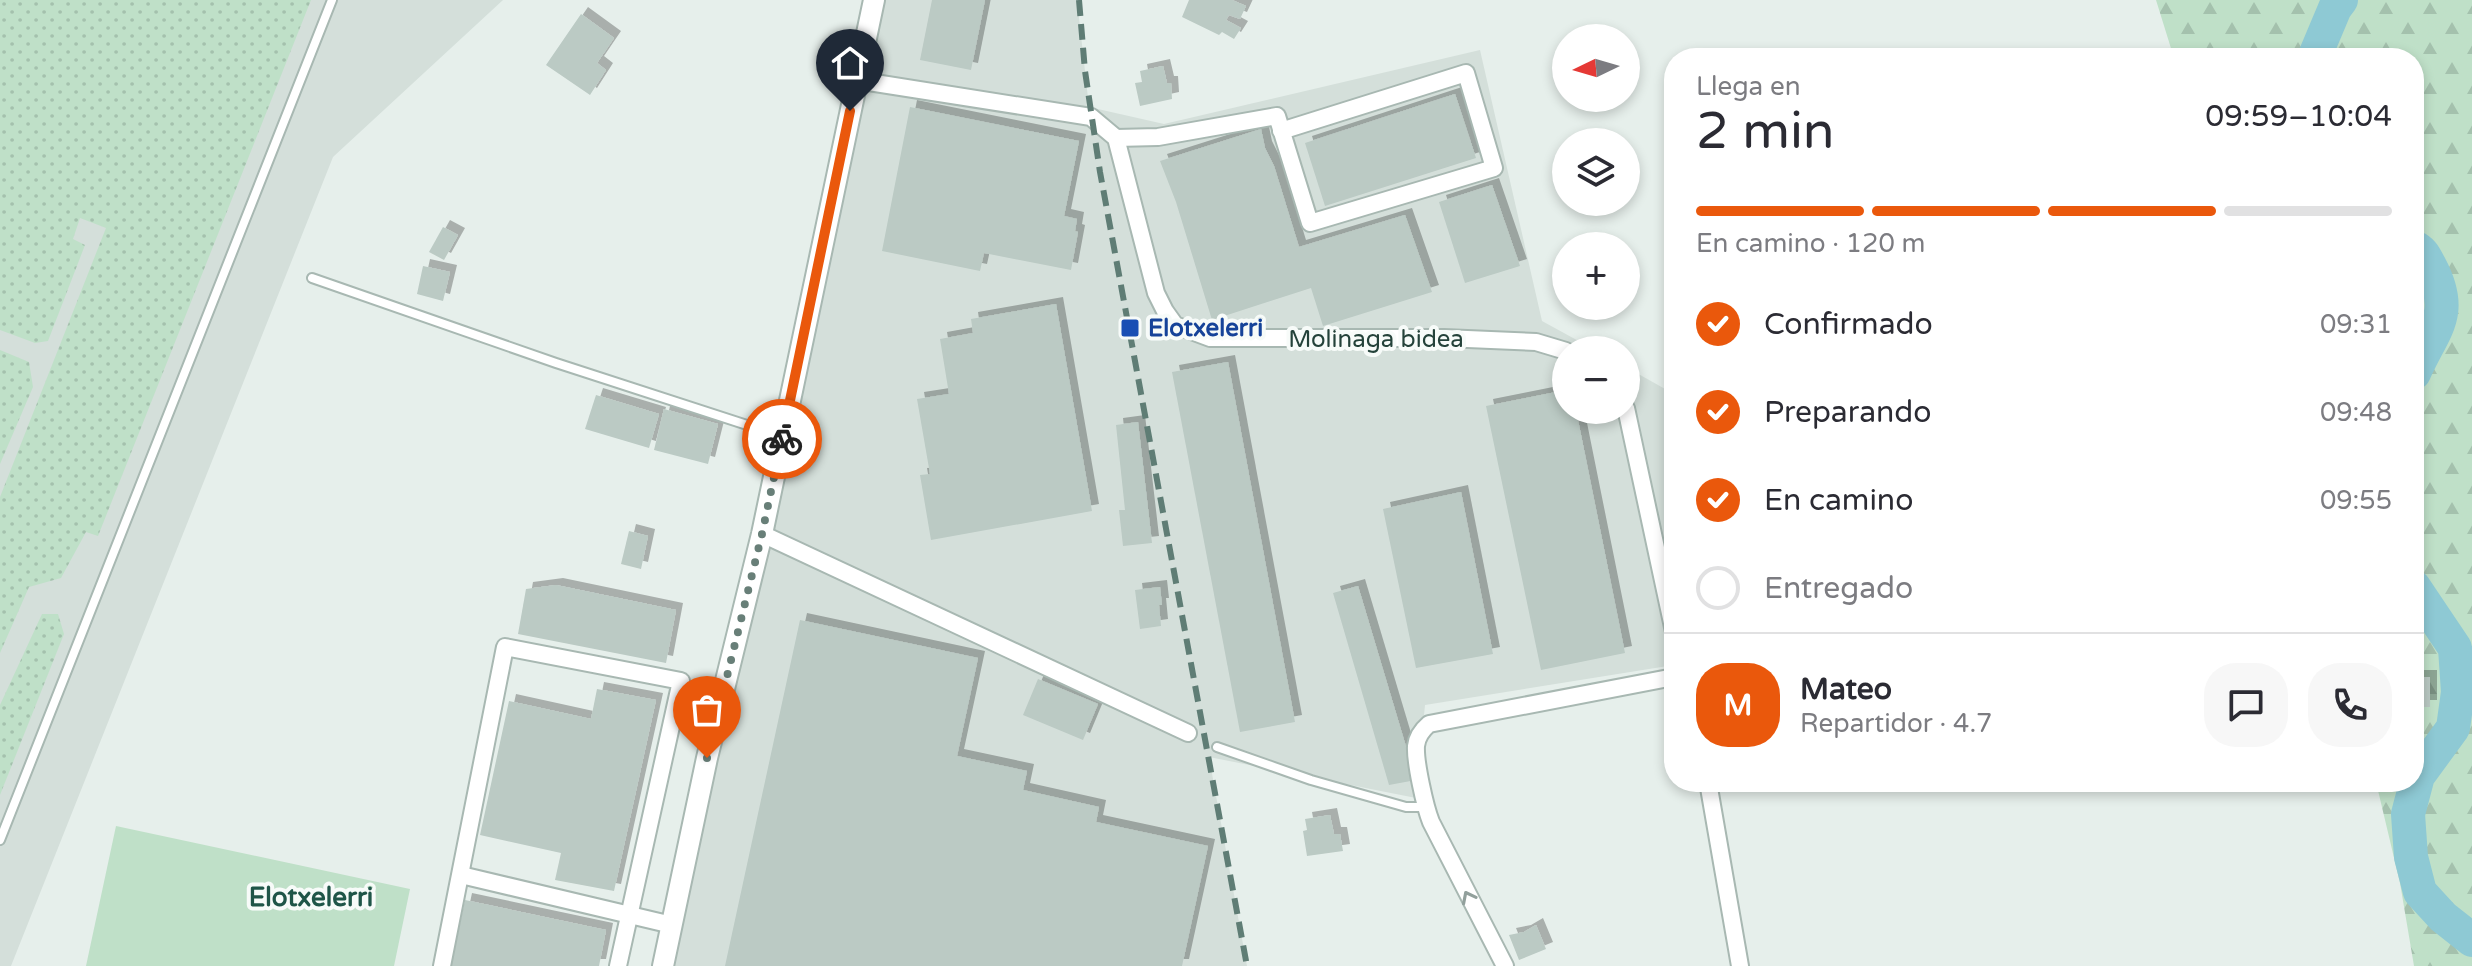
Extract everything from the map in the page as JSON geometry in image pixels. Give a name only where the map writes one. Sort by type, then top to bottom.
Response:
[{"type":"street","points":[[663,966],[707,758],[762,534],[874,0]]},
{"type":"street","points":[[856,80],[1091,117],[1116,138],[1158,137],[1277,116],[1281,131],[1310,223],[1494,168],[1466,73],[1281,131]]},
{"type":"street","name":"Molinaga bidea","points":[[1116,138],[1156,293],[1175,325],[1210,338],[1458,339],[1536,342],[1552,347]]},
{"type":"street","points":[[1629,424],[1664,585]]},
{"type":"street","points":[[762,534],[1188,733]]},
{"type":"street","points":[[442,966],[505,647],[681,681],[618,966]]},
{"type":"street","points":[[1505,966],[1425,807],[1416,746],[1421,731],[1429,724],[1664,679]]},
{"type":"street","points":[[1710,792],[1740,966]]},
{"type":"street","points":[[461,875],[672,925]]},
{"type":"lane","points":[[0,840],[332,0]]},
{"type":"lane","points":[[312,278],[556,363],[782,436]]},
{"type":"lane","points":[[1217,747],[1311,780],[1406,807],[1425,807]]},
{"type":"shaded area","points":[[0,0],[503,0],[333,157],[11,966],[0,966]]},
{"type":"shaded area","points":[[875,0],[1077,0],[1089,107],[1164,124],[1480,50],[1542,321],[1569,336],[1552,336],[1552,424],[1640,424],[1640,375],[1664,388],[1664,667],[1425,705],[1416,798],[1209,757],[1247,966],[672,966]]},
{"type":"green space","points":[[0,0],[311,0],[98,536],[86,532],[61,578],[29,587],[0,653],[0,497],[106,228],[80,218],[73,239],[85,245],[48,341],[35,343],[0,330]]},
{"type":"green space","points":[[2156,0],[2472,0],[2472,966],[2414,966],[2400,883],[2378,792],[2424,792],[2424,48],[2171,48]]},
{"type":"green space","points":[[0,350],[29,362],[33,387],[0,464]]},
{"type":"green space","points":[[42,614],[58,614],[64,634],[0,795],[0,705]]},
{"type":"green space","points":[[116,826],[410,889],[394,966],[86,966]]},
{"type":"building","points":[[932,0],[985,0],[971,70],[920,60]]},
{"type":"building","points":[[1189,0],[1232,0],[1246,6],[1240,19],[1229,15],[1226,20],[1241,28],[1234,39],[1182,17]]},
{"type":"building","points":[[581,14],[614,38],[597,63],[606,70],[590,95],[546,65]]},
{"type":"building","points":[[1163,66],[1167,83],[1171,83],[1172,99],[1140,106],[1135,83],[1142,82],[1140,71]]},
{"type":"building","points":[[1455,94],[1476,158],[1325,206],[1305,143]]},
{"type":"building","points":[[910,107],[1079,141],[1064,216],[1077,219],[1075,231],[1078,232],[1071,270],[984,253],[980,271],[882,251]]},
{"type":"building","points":[[1261,129],[1299,247],[1405,215],[1432,292],[1323,326],[1311,288],[1212,320],[1176,202],[1160,161]]},
{"type":"building","points":[[1492,185],[1520,266],[1465,283],[1439,202]]},
{"type":"building","points":[[443,227],[458,235],[444,260],[429,252]]},
{"type":"building","points":[[423,266],[450,272],[443,301],[417,294]]},
{"type":"building","points":[[1056,304],[1092,511],[931,540],[920,475],[930,474],[917,399],[949,394],[940,339],[973,333],[971,319]]},
{"type":"building","points":[[1228,362],[1295,722],[1240,732],[1172,372]]},
{"type":"building","points":[[1552,393],[1552,424],[1579,424],[1625,653],[1541,670],[1486,406]]},
{"type":"building","points":[[596,395],[659,414],[649,448],[585,429]]},
{"type":"building","points":[[664,409],[718,424],[708,464],[654,450]]},
{"type":"building","points":[[1138,422],[1152,543],[1123,546],[1119,510],[1125,510],[1116,425]]},
{"type":"building","points":[[1461,492],[1493,654],[1416,668],[1383,509]]},
{"type":"building","points":[[629,531],[648,536],[641,569],[621,564]]},
{"type":"building","points":[[556,585],[676,610],[666,663],[518,634],[526,589]]},
{"type":"building","points":[[1358,586],[1416,780],[1389,785],[1333,593]]},
{"type":"building","points":[[1160,587],[1161,626],[1140,629],[1135,590]]},
{"type":"building","points":[[800,620],[978,658],[957,756],[1027,771],[1023,790],[1099,807],[1096,822],[1208,846],[1182,966],[725,966]]},
{"type":"building","points":[[2424,677],[2430,677],[2430,707],[2424,707]]},
{"type":"building","points":[[1038,679],[1098,704],[1083,740],[1023,715]]},
{"type":"building","points":[[597,689],[656,700],[614,891],[555,880],[561,853],[480,835],[509,701],[591,719]]},
{"type":"building","points":[[1330,815],[1334,834],[1340,834],[1343,851],[1307,856],[1303,831],[1307,830],[1305,819]]},
{"type":"building","points":[[465,900],[606,930],[599,966],[451,966]]},
{"type":"building","points":[[1536,925],[1546,949],[1519,960],[1509,935]]},
{"type":"waterway","points":[[2318,48],[2341,0]]},
{"type":"waterway","points":[[2424,255],[2438,283],[2441,297],[2439,321],[2424,353]]},
{"type":"waterway","points":[[2424,602],[2455,648],[2458,692],[2453,728],[2424,768]]},
{"type":"waterway","points":[[2414,792],[2408,814],[2411,857],[2420,892],[2443,917],[2472,940]]},
{"type":"railway","points":[[1079,0],[1085,71],[1100,172],[1247,966]]},
{"type":"way so far","points":[[707,758],[782,439]]},
{"type":"place","name":"Elotxelerri","points":[[1130,328]]},
{"type":"district","name":"Elotxelerri","points":[[311,897]]},
{"type":"route","points":[[782,439],[850,111]]}]
